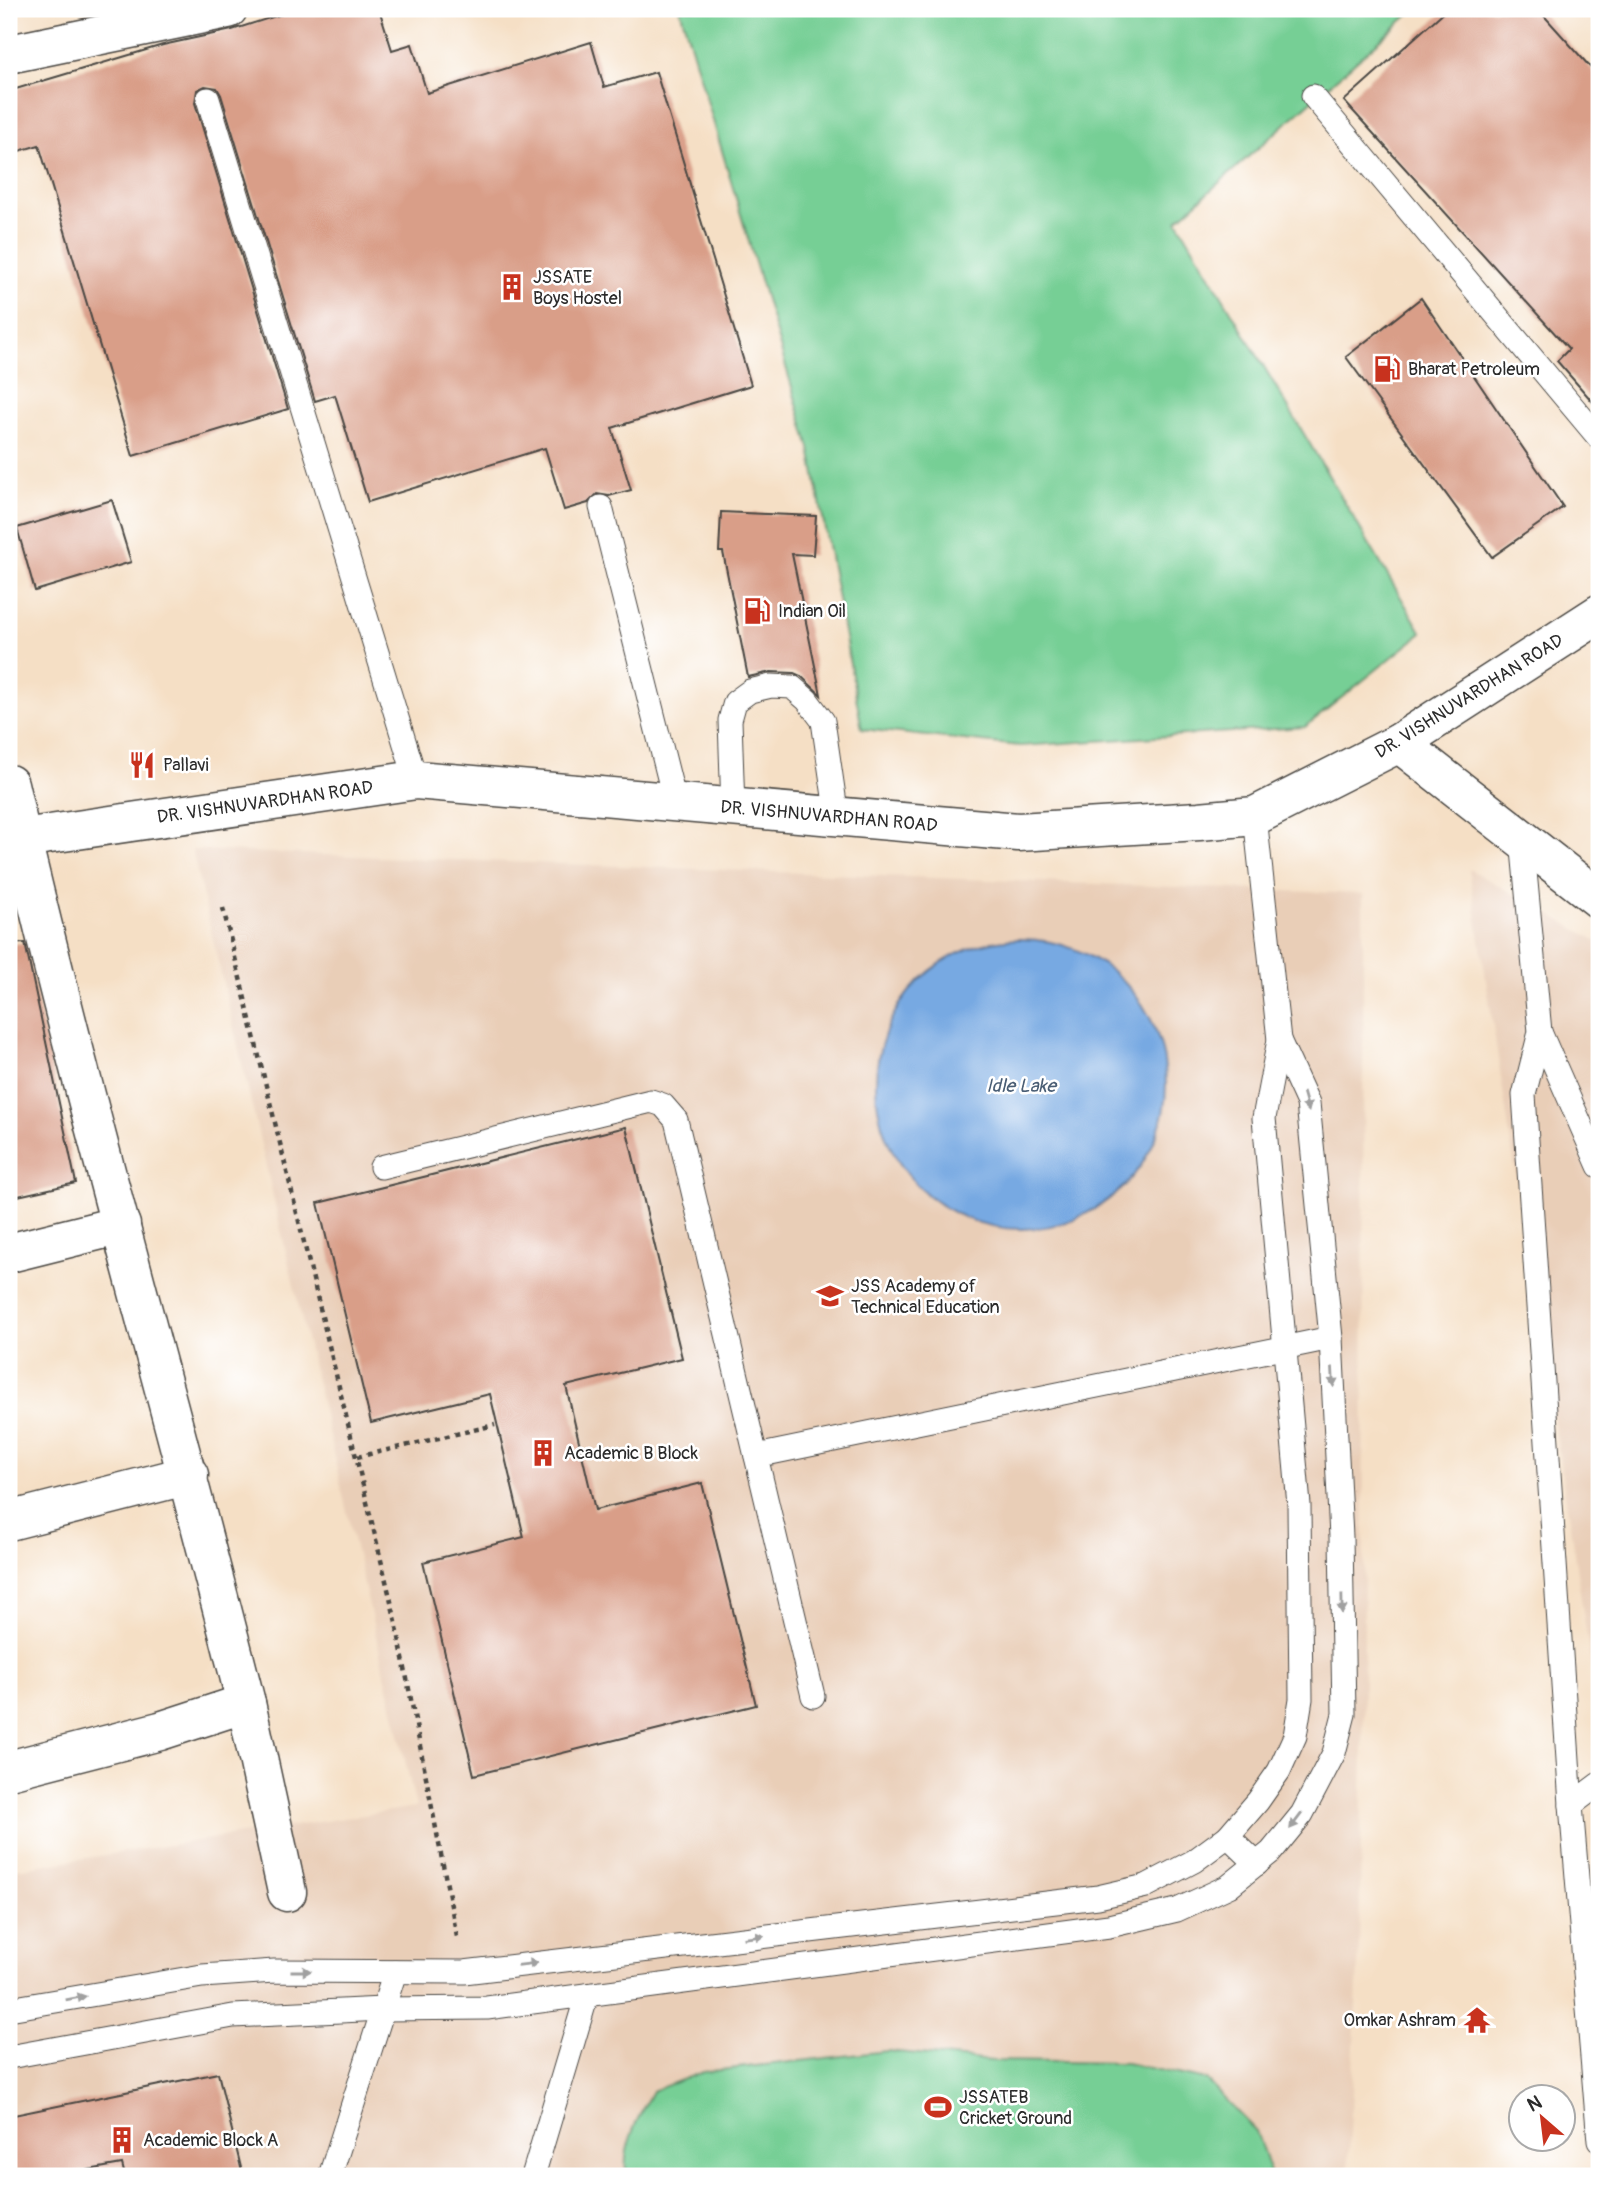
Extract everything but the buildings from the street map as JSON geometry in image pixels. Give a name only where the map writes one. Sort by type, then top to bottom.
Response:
[{"type":"street","points":[[9,54],[113,20],[228,9]]},
{"type":"street","name":"DR. VISHNUVARDHAN ROAD","points":[[15,838],[416,780],[1018,832],[1255,816],[1399,743],[1599,614]]},
{"type":"street","points":[[1399,743],[1599,898]]},
{"type":"street","points":[[9,784],[15,838],[189,1475],[247,1703],[287,1892]]},
{"type":"street","points":[[9,1253],[121,1225]]},
{"type":"street","points":[[9,1521],[189,1475]]},
{"type":"street","points":[[9,1770],[160,1731],[247,1703]]},
{"type":"lane","points":[[1313,96],[1599,438]]},
{"type":"lane","points":[[208,100],[416,780]]},
{"type":"lane","points":[[601,507],[675,802]]},
{"type":"lane","points":[[733,808],[730,720],[735,702],[750,691],[771,686],[792,687],[807,700],[823,722],[837,817]]},
{"type":"lane","points":[[9,2009],[202,1976],[274,1971],[464,1972],[1098,1897],[1146,1886],[1194,1861],[1228,1836],[1279,1771],[1295,1736],[1301,1699],[1298,1505],[1264,1118],[1279,1040],[1255,816]]},
{"type":"lane","points":[[1521,839],[1540,1032],[1599,1166]]},
{"type":"lane","points":[[1540,1032],[1524,1095],[1572,1805],[1599,2141]]},
{"type":"lane","points":[[9,2057],[233,2016],[383,2009],[487,2008],[1109,1926],[1177,1910],[1229,1886],[1257,1864],[1271,1852],[1302,1814],[1334,1753],[1344,1714],[1341,1537],[1331,1338],[1308,1104],[1279,1040]]},
{"type":"lane","points":[[382,1167],[650,1101],[663,1105],[676,1120],[813,1696]]},
{"type":"lane","points":[[756,1456],[1331,1338]]},
{"type":"lane","points":[[1572,1805],[1599,1784]]},
{"type":"lane","points":[[1228,1836],[1257,1864]]},
{"type":"lane","points":[[330,2176],[395,1972]]},
{"type":"lane","points":[[533,2176],[587,1995]]},
{"type":"path","points":[[223,908],[357,1457],[413,1705],[464,1972]]},
{"type":"path","points":[[357,1457],[495,1425]]},
{"type":"shaded area","name":"JSS Academy of Technical Education","points":[[192,850],[1363,894],[1364,1698],[1359,1943],[1348,2176],[9,2176],[9,1870],[416,1807]]},
{"type":"shaded area","points":[[1469,869],[1599,942],[1599,1715]]},
{"type":"green space","points":[[680,9],[1415,9],[1177,220],[1422,633],[1305,727],[1020,746],[862,729],[810,448]]},
{"type":"green space","name":"JSSATEB Cricket Ground","points":[[887,2051],[993,2061],[1126,2063],[1206,2080],[1256,2131],[1271,2176],[627,2176],[626,2155],[629,2144],[652,2091],[703,2072]]},
{"type":"water","name":"Idle Lake","points":[[1021,939],[1049,942],[1076,950],[1113,972],[1133,992],[1155,1029],[1163,1056],[1166,1084],[1163,1112],[1155,1139],[1133,1176],[1113,1196],[1076,1218],[1049,1226],[1021,1229],[993,1226],[966,1218],[929,1196],[909,1176],[887,1139],[879,1112],[876,1084],[879,1056],[887,1029],[909,992],[929,972],[966,950],[993,942]]},
{"type":"place","name":"JSSATE Boys Hostel","points":[[512,287]]},
{"type":"place","name":"Bharat Petroleum","points":[[1387,369]]},
{"type":"place","name":"Indian Oil","points":[[757,611]]},
{"type":"place","name":"Pallavi","points":[[142,765]]},
{"type":"place","name":"JSS Academy of Technical Education","points":[[830,1296]]},
{"type":"place","name":"Academic B Block","points":[[543,1453]]},
{"type":"place","name":"Omkar Ashram","points":[[1477,2020]]},
{"type":"place","name":"JSSATEB Cricket Ground","points":[[938,2107]]},
{"type":"place","name":"Academic Block A","points":[[122,2140]]}]
